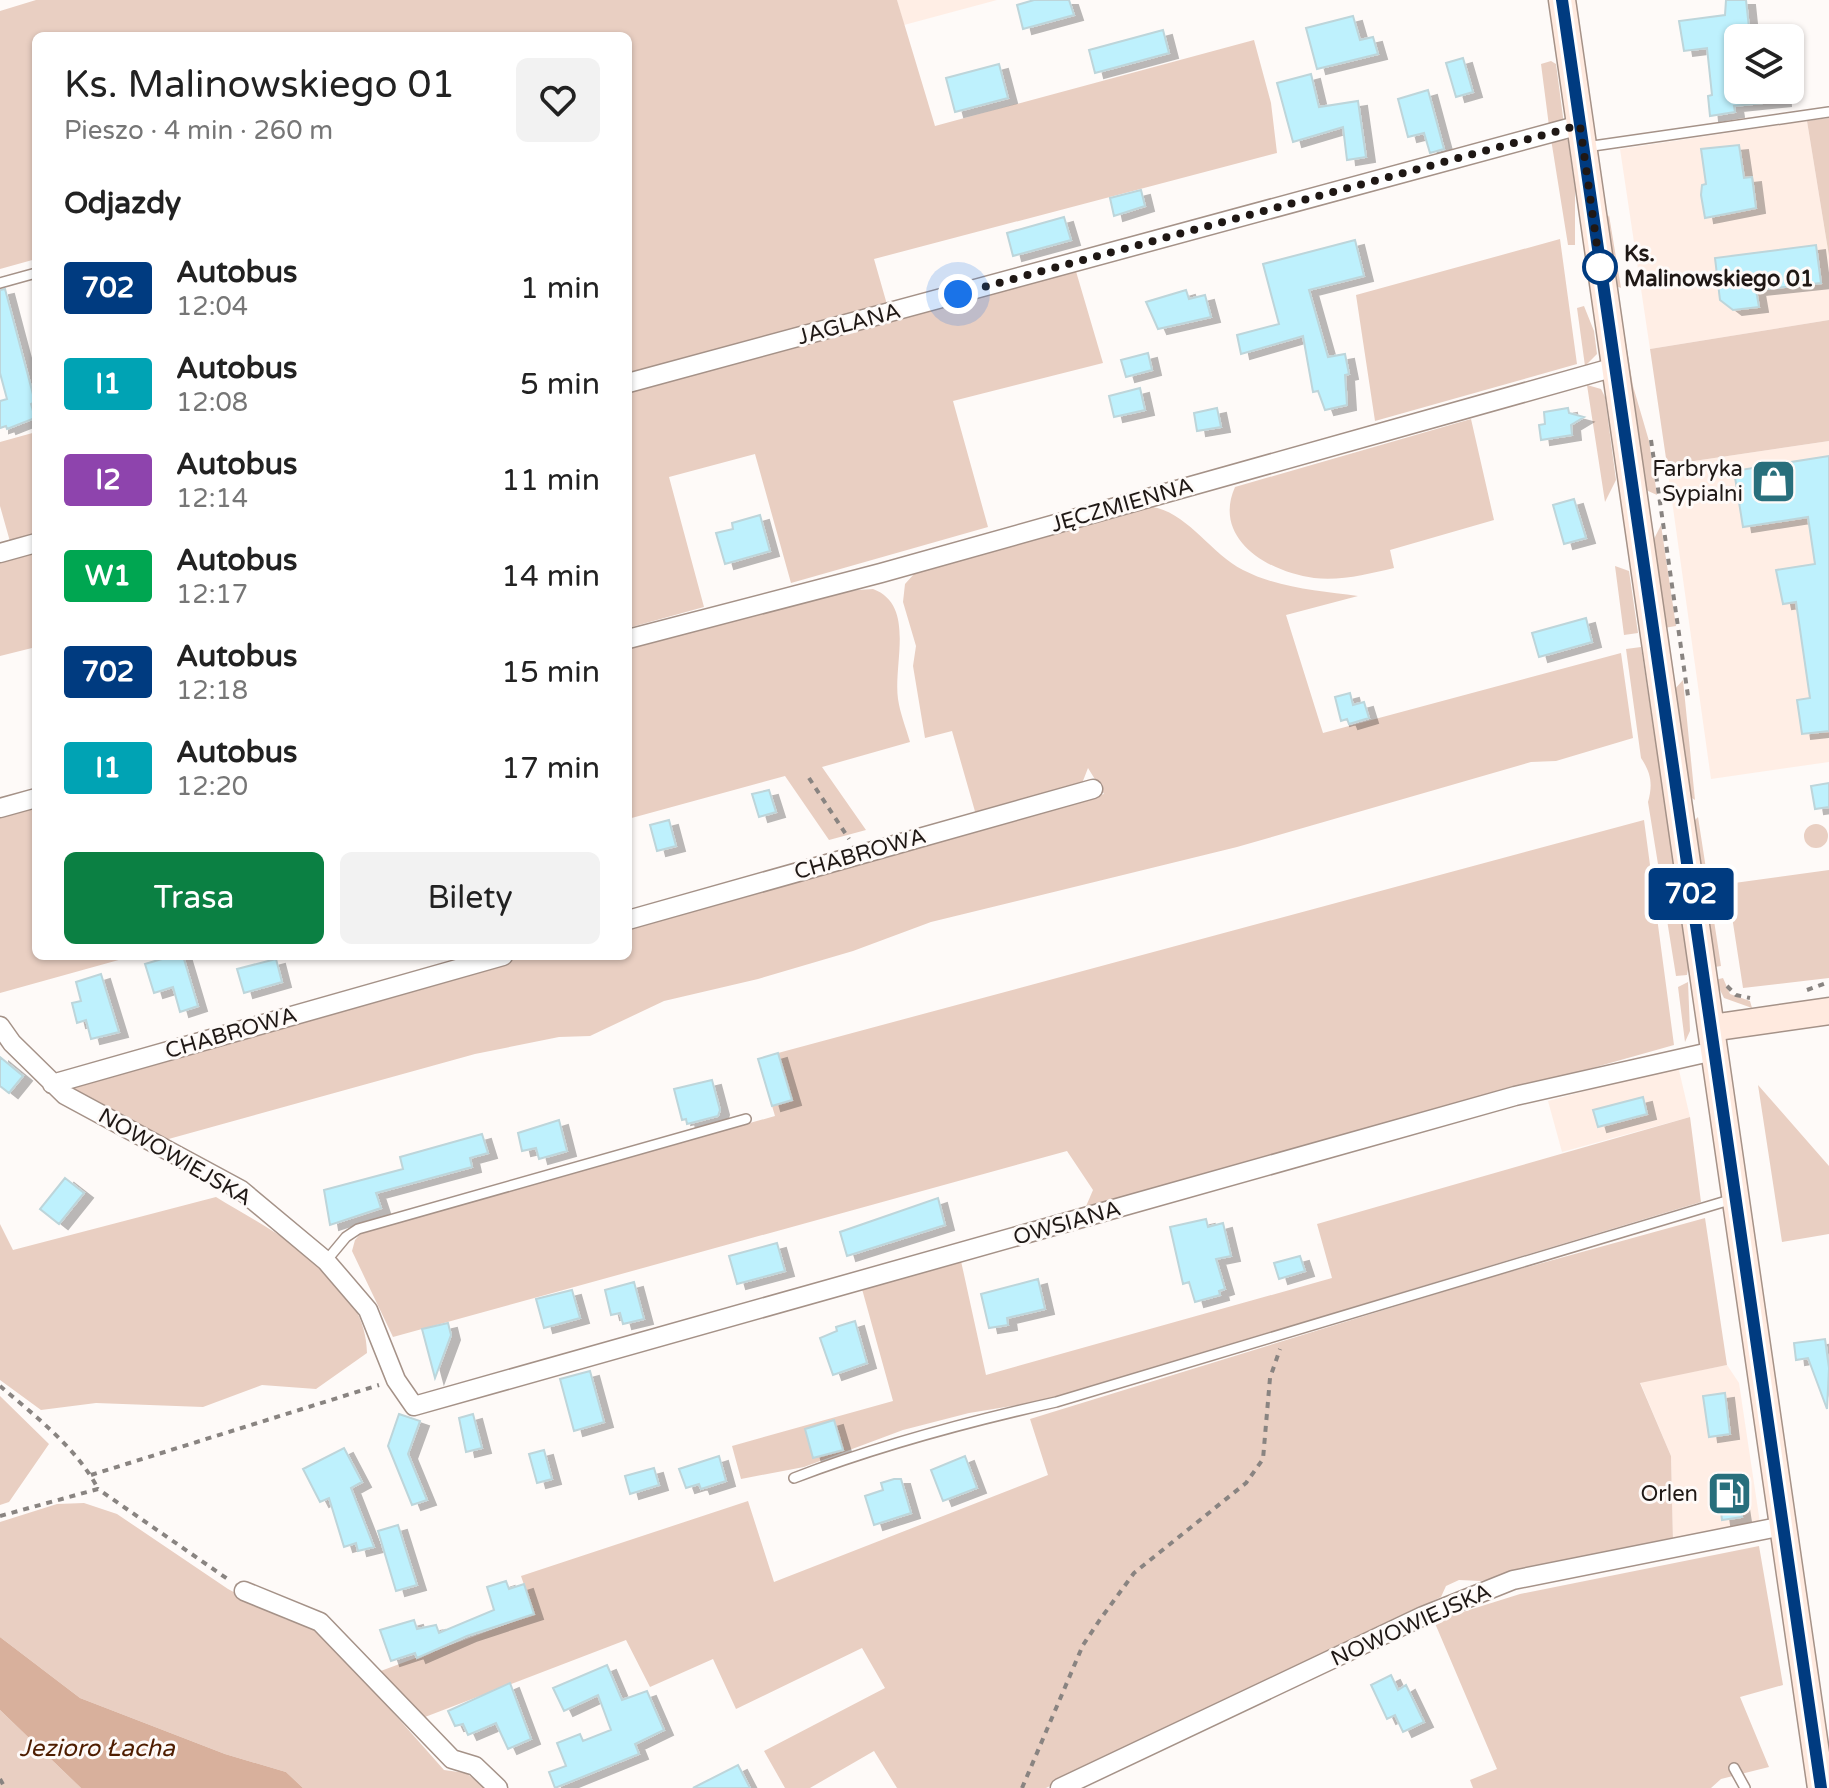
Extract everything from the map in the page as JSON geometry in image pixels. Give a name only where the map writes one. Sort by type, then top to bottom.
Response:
[{"type":"main road","points":[[1562,0],[1821,1788]]},
{"type":"main road","points":[[1712,1039],[1829,1011]]},
{"type":"street","name":"JAGLANA","points":[[632,382],[1581,136]]},
{"type":"street","name":"JĘCZMIENNA","points":[[632,638],[896,569],[1615,367]]},
{"type":"street","points":[[0,553],[32,544]]},
{"type":"street","name":"CHABROWA","points":[[632,919],[1093,789]]},
{"type":"street","points":[[0,808],[32,799]]},
{"type":"street","name":"CHABROWA","points":[[52,1084],[489,960]]},
{"type":"street","name":"NOWOWIEJSKA","points":[[0,1026],[52,1084],[241,1190],[326,1261],[368,1310],[406,1398],[414,1406],[422,1405]]},
{"type":"street","name":"OWSIANA","points":[[422,1405],[1712,1039]]},
{"type":"street","name":"NOWOWIEJSKA","points":[[1060,1788],[1423,1616],[1513,1580],[1783,1526]]},
{"type":"street","points":[[244,1591],[320,1622],[452,1759],[475,1766],[498,1788]]},
{"type":"lane","points":[[1581,136],[1829,112]]},
{"type":"lane","points":[[0,283],[32,274]]},
{"type":"lane","points":[[326,1261],[346,1237],[358,1229],[746,1119]]},
{"type":"lane","points":[[794,1478],[876,1447],[955,1424],[1056,1402],[1736,1198]]},
{"type":"lane","points":[[1734,1768],[1745,1788]]},
{"type":"path","points":[[809,778],[858,855]]},
{"type":"path","points":[[1022,1788],[1083,1645],[1134,1573],[1246,1483],[1263,1459],[1270,1378],[1286,1333]]},
{"type":"path","points":[[91,1475],[396,1380]]},
{"type":"path","points":[[0,1386],[33,1414],[91,1475],[98,1489],[244,1591]]},
{"type":"path","points":[[0,1516],[98,1489]]},
{"type":"path","points":[[0,1779],[5,1788]]},
{"type":"shaded area","points":[[36,0],[897,0],[935,126],[1254,40],[1271,103],[1277,153],[874,259],[888,308],[632,377],[632,32],[32,32],[32,260],[0,269],[0,11]]},
{"type":"shaded area","points":[[897,0],[997,0],[904,25]]},
{"type":"shaded area","points":[[1551,61],[1556,64],[1563,122],[1549,126],[1541,64]]},
{"type":"shaded area","points":[[1829,118],[1829,256],[1807,121]]},
{"type":"shaded area","points":[[1807,121],[1829,256],[1829,320],[1650,349],[1620,149]]},
{"type":"shaded area","points":[[1551,139],[1568,140],[1575,189],[1575,245],[1568,245]]},
{"type":"shaded area","points":[[1609,215],[1621,288],[1616,286]]},
{"type":"shaded area","points":[[1560,239],[1577,364],[1375,421],[1356,295]]},
{"type":"shaded area","points":[[1075,268],[1103,363],[953,401],[988,527],[791,583],[755,454],[669,477],[704,607],[632,627],[632,387]]},
{"type":"shaded area","points":[[1584,306],[1594,331],[1597,354],[1585,366],[1577,308]]},
{"type":"shaded area","points":[[1622,319],[1633,386],[1649,441],[1657,495],[1646,490]]},
{"type":"shaded area","points":[[1829,320],[1829,441],[1667,465],[1650,349]]},
{"type":"shaded area","points":[[1587,385],[1601,389],[1605,397],[1616,480],[1605,502]]},
{"type":"shaded area","points":[[1471,419],[1494,520],[1390,550],[1394,568],[1335,579],[1314,578],[1279,569],[1249,550],[1238,537],[1231,522],[1230,506],[1235,487]]},
{"type":"shaded area","points":[[32,433],[32,539],[11,545],[0,506],[0,442]]},
{"type":"shaded area","points":[[1829,441],[1829,762],[1711,779],[1667,465]]},
{"type":"shaded area","points":[[1153,507],[1178,517],[1231,563],[1256,576],[1299,588],[1358,596],[1286,615],[1323,733],[1621,653],[1633,738],[1556,761],[1531,762],[1237,847],[931,922],[853,951],[758,979],[664,1001],[590,1036],[559,1037],[475,1054],[165,1140],[63,1086],[512,960],[632,960],[632,926],[1104,794],[1088,768],[1081,786],[976,815],[952,731],[925,738],[913,666],[916,646],[903,602],[905,584],[914,574],[1061,527]]},
{"type":"shaded area","points":[[1661,525],[1676,626],[1664,628],[1652,543]]},
{"type":"shaded area","points":[[32,550],[32,648],[0,656],[0,559]]},
{"type":"shaded area","points":[[1615,566],[1629,571],[1638,633],[1624,635]]},
{"type":"shaded area","points":[[873,589],[886,597],[894,608],[900,637],[898,699],[910,742],[822,767],[866,830],[829,840],[785,776],[632,818],[632,647],[844,591]]},
{"type":"shaded area","points":[[1641,647],[1689,964],[1687,975],[1676,976],[1648,802],[1650,779],[1641,758],[1626,649]]},
{"type":"shaded area","points":[[1683,680],[1695,800],[1689,796],[1673,691]]},
{"type":"shaded area","points":[[32,807],[32,960],[119,960],[0,993],[0,816]]},
{"type":"shaded area","points":[[1698,817],[1721,966],[1715,967],[1693,822]]},
{"type":"shaded area","points":[[1644,820],[1674,1045],[1084,1211],[1093,1190],[1067,1151],[393,1337],[352,1251],[355,1240],[363,1231],[775,1116],[772,1106],[792,1100],[778,1053]]},
{"type":"shaded area","points":[[1816,824],[1825,827],[1828,836],[1825,845],[1816,848],[1807,845],[1804,836],[1807,827]]},
{"type":"shaded area","points":[[1829,870],[1829,978],[1743,988],[1727,884]]},
{"type":"shaded area","points":[[1723,978],[1730,994],[1750,1001],[1752,1008],[1724,998],[1715,980]]},
{"type":"shaded area","points":[[1688,982],[1690,1031],[1685,1042],[1678,987]]},
{"type":"shaded area","points":[[1678,1066],[1690,1117],[1562,1152],[1548,1101]]},
{"type":"shaded area","points":[[1758,1085],[1829,1166],[1829,1234],[1782,1242]]},
{"type":"shaded area","points":[[1690,1117],[1701,1202],[1042,1401],[969,1413],[903,1430],[804,1467],[741,1479],[732,1446],[893,1401],[862,1289],[961,1261],[986,1375],[1332,1278],[1317,1224]]},
{"type":"shaded area","points":[[216,1197],[289,1241],[334,1279],[351,1301],[363,1326],[367,1353],[316,1389],[262,1385],[203,1407],[96,1403],[41,1410],[0,1380],[0,1224],[13,1250]]},
{"type":"shaded area","points":[[1705,1218],[1727,1365],[1640,1383],[1671,1456],[1673,1542],[1481,1581],[1459,1580],[1446,1586],[1441,1597],[1046,1788],[897,1788],[874,1751],[810,1788],[785,1788],[764,1751],[885,1688],[862,1648],[736,1709],[713,1659],[650,1687],[626,1640],[425,1717],[378,1672],[534,1614],[521,1576],[748,1501],[774,1582],[1048,1475],[1030,1419],[1491,1277]]},
{"type":"shaded area","points":[[1727,1365],[1739,1383],[1760,1523],[1673,1542],[1671,1456],[1640,1382]]},
{"type":"shaded area","points":[[0,1396],[49,1444],[9,1502],[0,1505]]},
{"type":"shaded area","points":[[84,1503],[117,1514],[228,1589],[285,1619],[320,1630],[444,1770],[466,1773],[486,1788],[303,1788],[286,1772],[225,1754],[80,1698],[0,1637],[0,1522],[57,1504]]},
{"type":"shaded area","points":[[1759,1546],[1783,1685],[1740,1697],[1769,1767],[1721,1779],[1711,1788],[1473,1788],[1470,1780],[1497,1769],[1434,1621],[1520,1594]]},
{"type":"shaded area","points":[[0,1710],[81,1788],[0,1788]]},
{"type":"water","name":"Jezioro Łacha","points":[[0,1637],[80,1698],[225,1754],[286,1772],[303,1788],[81,1788],[0,1710]]},
{"type":"building","points":[[1034,0],[1069,0],[1074,15],[1023,29],[1017,5]]},
{"type":"building","points":[[1726,0],[1746,0],[1749,24],[1724,24],[1724,104],[1753,104],[1734,106],[1735,112],[1710,116],[1708,96],[1712,95],[1707,48],[1684,51],[1679,21],[1725,15]]},
{"type":"building","points":[[1353,16],[1360,40],[1373,37],[1378,54],[1317,69],[1306,28]]},
{"type":"building","points":[[1163,30],[1169,53],[1095,73],[1089,50]]},
{"type":"building","points":[[1463,58],[1473,92],[1456,97],[1446,63]]},
{"type":"building","points":[[999,64],[1008,98],[955,112],[946,78]]},
{"type":"building","points":[[1311,74],[1319,107],[1358,101],[1366,157],[1347,160],[1343,127],[1293,142],[1277,83]]},
{"type":"building","points":[[1428,90],[1444,149],[1430,153],[1424,133],[1408,137],[1398,99]]},
{"type":"building","points":[[1739,145],[1744,178],[1752,177],[1756,208],[1705,218],[1701,195],[1702,185],[1706,184],[1701,149]]},
{"type":"building","points":[[1141,190],[1145,206],[1114,216],[1110,198]]},
{"type":"building","points":[[1064,217],[1071,240],[1013,256],[1007,233]]},
{"type":"building","points":[[1355,240],[1364,276],[1309,290],[1328,357],[1345,354],[1349,374],[1345,375],[1347,405],[1325,410],[1318,391],[1313,392],[1303,336],[1241,354],[1237,335],[1279,324],[1263,264]]},
{"type":"building","points":[[1816,245],[1821,283],[1756,290],[1759,307],[1733,310],[1720,300],[1715,258]]},
{"type":"building","points":[[5,289],[32,391],[32,419],[7,429],[6,426],[0,428],[0,401],[7,399],[0,373],[0,290]]},
{"type":"building","points":[[1186,290],[1189,299],[1205,295],[1211,317],[1158,329],[1146,302]]},
{"type":"building","points":[[1148,353],[1152,370],[1126,377],[1121,360]]},
{"type":"building","points":[[1140,388],[1145,410],[1114,417],[1109,396]]},
{"type":"building","points":[[1217,408],[1221,427],[1197,431],[1194,413]]},
{"type":"building","points":[[1568,408],[1569,413],[1584,417],[1571,425],[1572,435],[1541,440],[1539,425],[1545,424],[1544,412]]},
{"type":"building","points":[[1829,456],[1829,731],[1802,734],[1797,700],[1810,698],[1796,602],[1783,604],[1776,570],[1815,564],[1808,517],[1743,527],[1734,471]]},
{"type":"building","points":[[1574,499],[1586,538],[1564,544],[1553,505]]},
{"type":"building","points":[[760,515],[770,551],[725,564],[716,533],[733,529],[732,523]]},
{"type":"building","points":[[1586,618],[1592,642],[1539,657],[1532,633]]},
{"type":"building","points":[[1350,693],[1353,705],[1364,702],[1369,718],[1349,724],[1347,719],[1341,721],[1335,697]]},
{"type":"building","points":[[1829,783],[1829,807],[1815,809],[1811,786]]},
{"type":"building","points":[[769,790],[776,812],[759,817],[752,794]]},
{"type":"building","points":[[669,820],[676,846],[657,851],[650,825]]},
{"type":"building","points":[[158,960],[184,960],[198,1006],[180,1012],[173,987],[154,993],[145,964]]},
{"type":"building","points":[[276,960],[282,982],[244,993],[237,969]]},
{"type":"building","points":[[101,974],[119,1032],[91,1039],[86,1020],[77,1023],[72,1003],[81,1001],[76,982]]},
{"type":"building","points":[[778,1053],[792,1100],[772,1106],[758,1059]]},
{"type":"building","points":[[0,1057],[23,1076],[9,1093],[0,1086]]},
{"type":"building","points":[[712,1080],[720,1110],[718,1116],[687,1124],[686,1119],[682,1120],[674,1089]]},
{"type":"building","points":[[1643,1097],[1647,1114],[1598,1127],[1593,1110]]},
{"type":"building","points":[[559,1120],[567,1151],[539,1159],[536,1148],[522,1151],[518,1133]]},
{"type":"building","points":[[482,1134],[488,1153],[470,1158],[472,1167],[376,1193],[381,1208],[330,1225],[324,1190],[403,1169],[400,1157]]},
{"type":"building","points":[[65,1178],[84,1193],[59,1224],[40,1209]]},
{"type":"building","points":[[938,1198],[945,1225],[847,1256],[840,1232]]},
{"type":"building","points":[[1206,1219],[1208,1227],[1223,1223],[1231,1256],[1216,1259],[1225,1289],[1219,1291],[1220,1295],[1195,1302],[1189,1282],[1183,1284],[1170,1227]]},
{"type":"building","points":[[777,1243],[785,1271],[737,1284],[729,1256]]},
{"type":"building","points":[[1300,1256],[1305,1271],[1279,1279],[1274,1263]]},
{"type":"building","points":[[1038,1279],[1045,1309],[1007,1318],[1008,1325],[989,1328],[981,1294]]},
{"type":"building","points":[[634,1282],[644,1319],[623,1324],[620,1313],[611,1315],[605,1290]]},
{"type":"building","points":[[572,1290],[580,1318],[544,1328],[536,1299]]},
{"type":"building","points":[[855,1321],[867,1363],[833,1375],[820,1338],[837,1331],[836,1327]]},
{"type":"building","points":[[448,1323],[451,1335],[435,1378],[422,1329]]},
{"type":"building","points":[[1825,1339],[1829,1368],[1827,1409],[1808,1358],[1796,1360],[1794,1343]]},
{"type":"building","points":[[590,1371],[604,1422],[574,1431],[560,1379]]},
{"type":"building","points":[[1725,1393],[1730,1434],[1709,1437],[1703,1396]]},
{"type":"building","points":[[399,1414],[420,1421],[408,1454],[427,1500],[412,1505],[388,1446]]},
{"type":"building","points":[[473,1414],[482,1448],[466,1452],[459,1418]]},
{"type":"building","points":[[834,1420],[843,1450],[813,1458],[805,1429]]},
{"type":"building","points":[[344,1448],[362,1482],[351,1488],[374,1547],[358,1551],[356,1543],[344,1547],[329,1498],[320,1502],[303,1469]]},
{"type":"building","points":[[544,1450],[552,1479],[537,1483],[529,1454]]},
{"type":"building","points":[[719,1456],[726,1481],[701,1489],[699,1484],[686,1488],[679,1469]]},
{"type":"building","points":[[965,1456],[977,1488],[943,1501],[931,1470]]},
{"type":"building","points":[[654,1468],[659,1485],[630,1494],[625,1476]]},
{"type":"building","points":[[1736,1478],[1742,1517],[1722,1520],[1717,1480]]},
{"type":"building","points":[[901,1479],[911,1513],[874,1525],[865,1496],[883,1490],[881,1483]]},
{"type":"building","points":[[398,1525],[417,1585],[396,1591],[378,1531]]},
{"type":"building","points":[[506,1581],[509,1589],[524,1584],[534,1614],[467,1636],[417,1658],[415,1653],[391,1661],[380,1630],[414,1620],[417,1629],[436,1625],[439,1633],[494,1610],[487,1587]]},
{"type":"building","points":[[607,1665],[622,1700],[647,1691],[664,1730],[635,1744],[639,1754],[555,1788],[549,1772],[566,1766],[557,1743],[580,1734],[583,1741],[611,1730],[598,1695],[564,1711],[553,1688]]},
{"type":"building","points":[[1391,1675],[1398,1690],[1406,1685],[1424,1722],[1403,1732],[1395,1715],[1387,1719],[1371,1685]]},
{"type":"building","points":[[510,1683],[531,1739],[508,1749],[496,1723],[468,1735],[463,1724],[455,1726],[448,1711]]},
{"type":"building","points":[[738,1765],[750,1788],[693,1788]]},
{"type":"bus line","name":"702","points":[[1562,0],[1821,1788]]},
{"type":"place","name":"Ks. Malinowskiego 01","points":[[1600,267]]},
{"type":"place","name":"Farbryka Sypialni","points":[[1774,482]]},
{"type":"place","name":"Orlen","points":[[1729,1494]]},
{"type":"route","points":[[958,294],[1580,125],[1600,267]]}]
